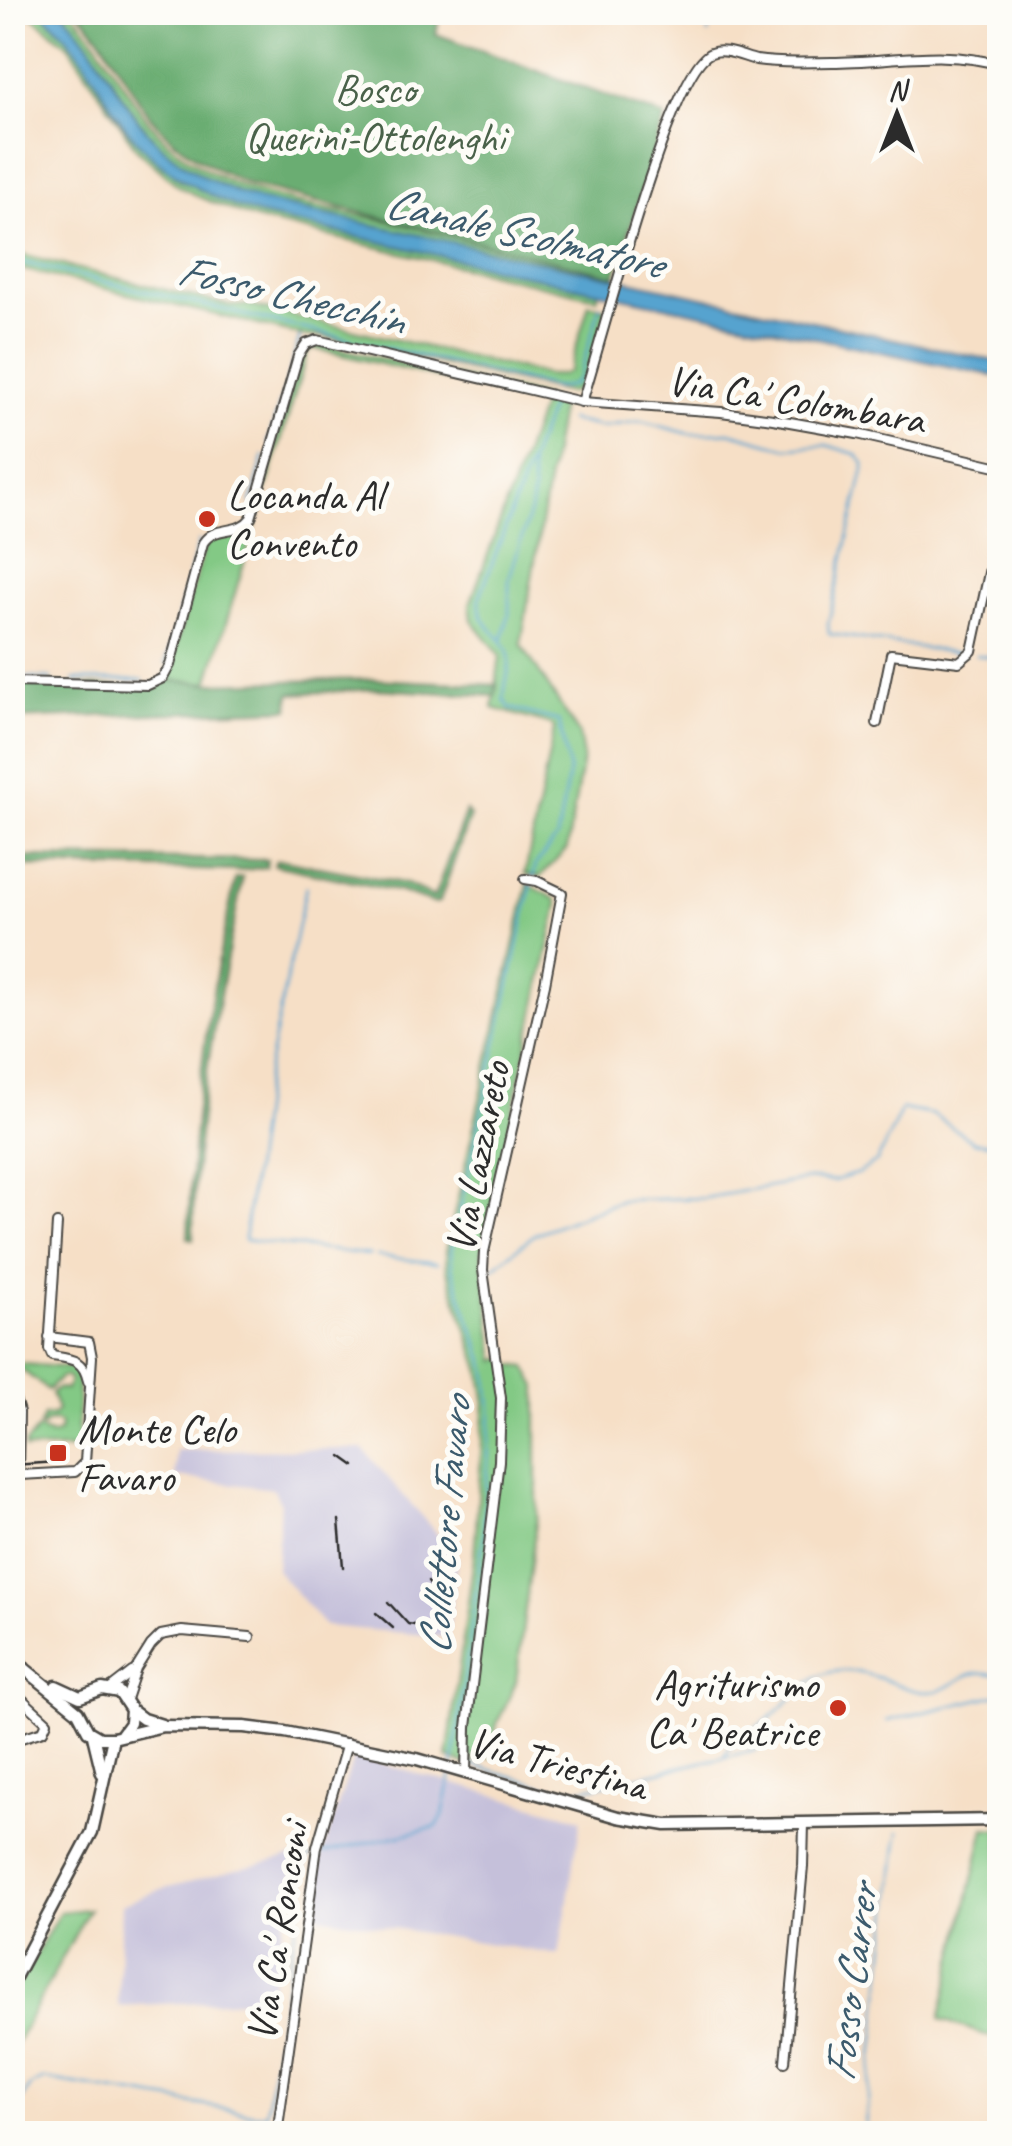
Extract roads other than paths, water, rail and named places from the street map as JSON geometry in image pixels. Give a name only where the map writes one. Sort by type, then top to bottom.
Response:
[{"type":"street","points":[[582,402],[672,114],[707,55],[723,52],[763,61],[876,62],[949,55],[1000,65]]},
{"type":"street","name":"Via Ca' Colombara","points":[[12,682],[148,685],[163,678],[170,665],[203,543],[212,533],[242,528],[250,518],[298,356],[311,342],[332,342],[582,402],[774,420],[1000,467]]},
{"type":"street","points":[[877,724],[890,654],[959,662],[972,651],[1000,522]]},
{"type":"street","name":"Via Lazzareto","points":[[464,1772],[499,1461],[501,1398],[483,1270],[484,1252],[562,893],[537,880],[525,879]]},
{"type":"street","points":[[57,1224],[50,1354],[72,1358],[90,1352]]},
{"type":"street","points":[[15,1480],[27,1473],[75,1472],[82,1468],[86,1454],[89,1342],[49,1337]]},
{"type":"street","points":[[72,1358],[84,1368],[88,1381]]},
{"type":"street","points":[[12,1389],[19,1412],[12,1514]]},
{"type":"street","points":[[14,1653],[68,1694],[89,1696],[116,1687],[136,1668],[150,1645],[168,1632],[250,1637]]},
{"type":"street","points":[[14,1653],[26,1669],[78,1712],[94,1736],[103,1779]]},
{"type":"street","points":[[12,1983],[85,1847],[118,1736],[130,1723],[128,1704],[136,1668]]},
{"type":"street","points":[[110,1689],[128,1704]]},
{"type":"street","points":[[12,1690],[47,1722],[43,1731],[12,1741]]},
{"type":"street","points":[[82,1718],[89,1696]]},
{"type":"street","name":"Via Triestina","points":[[128,1704],[143,1719],[164,1726]]},
{"type":"street","name":"Via Triestina","points":[[118,1736],[164,1726],[244,1727],[347,1743],[651,1824],[1000,1820]]},
{"type":"street","points":[[94,1736],[118,1736]]},
{"type":"street","name":"Via Ca' Ronconi","points":[[277,2134],[317,1846],[347,1743]]},
{"type":"street","points":[[786,2062],[804,1824]]},
{"type":"water","points":[[41,13],[64,13],[93,49],[146,130],[174,157],[206,178],[242,194],[999,362],[999,377],[604,293],[236,207],[182,180],[150,155],[123,124],[77,51]]},
{"type":"waterway","points":[[708,34],[710,12]]},
{"type":"waterway","name":"Fosso Checchin","points":[[12,260],[556,388]]},
{"type":"waterway","name":"Collettore Favaro","points":[[556,388],[572,385],[579,378],[600,306]]},
{"type":"waterway","points":[[268,443],[300,337]]},
{"type":"waterway","name":"Collettore Favaro","points":[[453,1766],[483,1541],[491,1410],[487,1370],[452,1269],[451,1251],[536,864],[557,838],[569,771],[559,721],[510,708],[504,700],[508,652],[485,621],[480,596],[551,405]]},
{"type":"waterway","points":[[569,420],[601,427],[641,421],[690,434],[729,432],[787,448],[826,445],[856,454],[864,463],[864,470],[828,624],[829,634],[964,654]]},
{"type":"waterway","points":[[251,503],[264,456]]},
{"type":"waterway","points":[[502,640],[509,614],[509,579],[531,508],[530,464]]},
{"type":"waterway","points":[[166,663],[199,541]]},
{"type":"waterway","points":[[976,655],[1000,658]]},
{"type":"waterway","points":[[12,677],[51,679]]},
{"type":"waterway","points":[[74,680],[143,680]]},
{"type":"waterway","points":[[306,887],[265,1081],[244,1240],[370,1255]]},
{"type":"waterway","points":[[492,1269],[535,1234],[622,1200],[706,1198],[809,1179],[833,1181],[859,1173],[877,1161],[902,1109],[934,1115],[974,1142],[1000,1145]]},
{"type":"waterway","points":[[377,1256],[437,1263]]},
{"type":"waterway","points":[[724,1757],[739,1739],[827,1673],[856,1672],[928,1692],[946,1688],[968,1675],[1000,1676]]},
{"type":"waterway","points":[[887,1721],[1000,1694]]},
{"type":"waterway","points":[[473,1765],[558,1790],[574,1791],[756,1750]]},
{"type":"waterway","name":"Collettore Favaro","points":[[319,1854],[436,1827],[443,1816],[451,1774]]},
{"type":"waterway","name":"Fosso Carrer","points":[[864,2134],[898,1839]]},
{"type":"waterway","name":"Collettore Favaro","points":[[12,2116],[29,2087],[44,2079],[256,2114],[266,2112],[306,1862],[311,1856]]},
{"type":"tram line","points":[[341,1456],[355,1466]]},
{"type":"tram line","points":[[12,1465],[58,1462]]},
{"type":"tram line","points":[[339,1520],[343,1567]]},
{"type":"tram line","points":[[443,1569],[450,1583]]},
{"type":"tram line","points":[[428,1582],[448,1609]]},
{"type":"tram line","points":[[388,1602],[408,1624],[434,1628]]},
{"type":"tram line","points":[[376,1613],[393,1628]]},
{"type":"place","name":"Locanda Al Convento","points":[[207,519]]},
{"type":"place","name":"Monte Celo Favaro","points":[[58,1453]]},
{"type":"place","name":"Agriturismo Ca' Beatrice","points":[[838,1708]]},
{"type":"park label","name":"Bosco Querini-Ottolenghi","points":[[375,113]]},
{"type":"water label","name":"Canale Scolmatore","points":[[524,233]]}]
